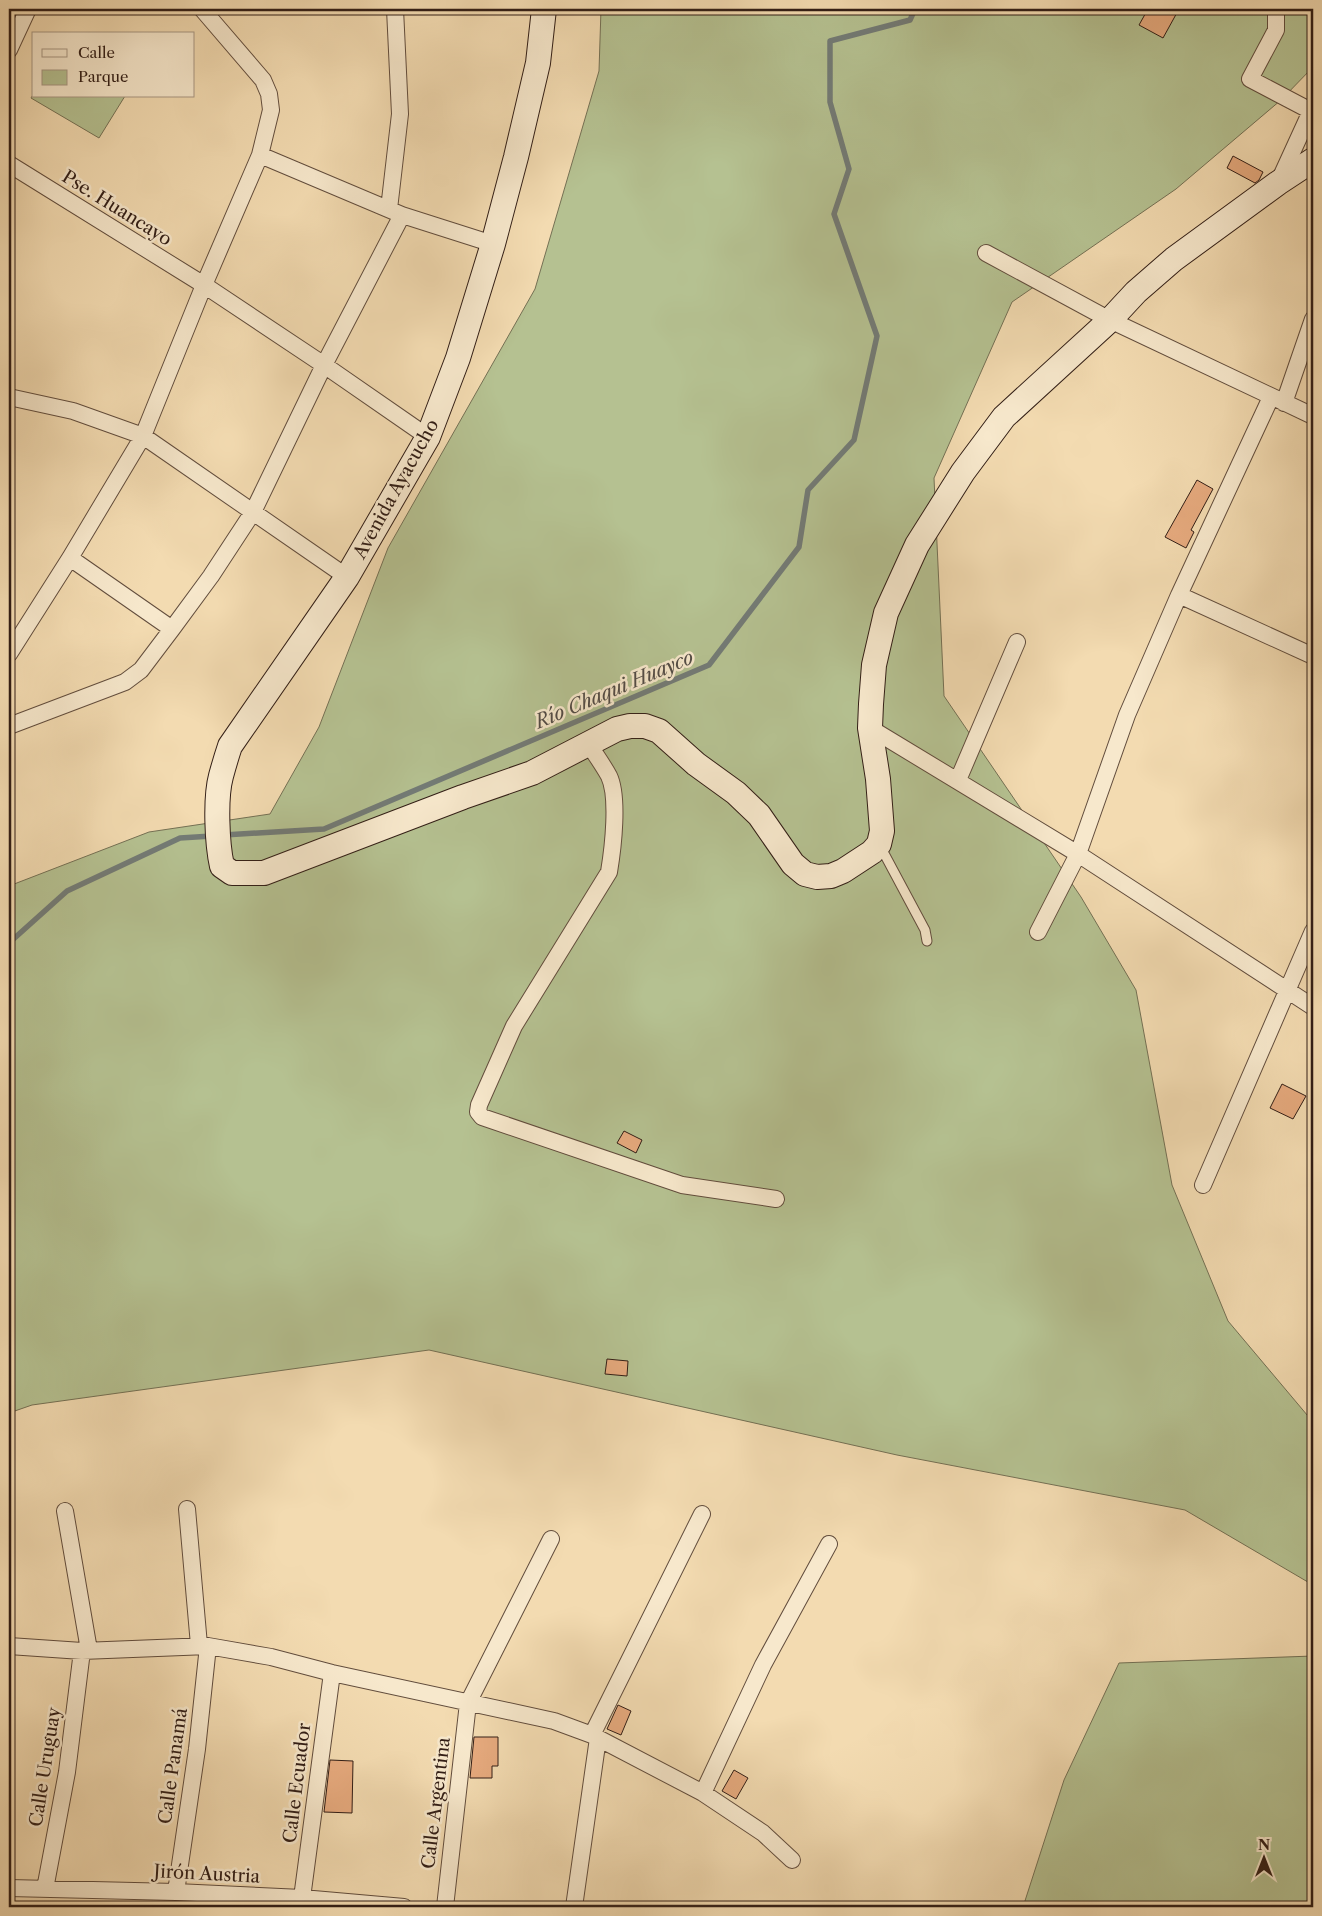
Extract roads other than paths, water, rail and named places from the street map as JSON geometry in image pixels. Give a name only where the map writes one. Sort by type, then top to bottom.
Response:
[{"type":"street","points":[[9,654],[70,558],[143,436],[204,285],[260,155],[271,110],[269,94],[263,80],[202,9]]},
{"type":"street","points":[[9,726],[125,682],[141,670],[211,576],[252,512],[396,212],[400,114],[394,9]]},
{"type":"street","name":"Avenida Ayacucho","points":[[544,9],[538,63],[516,158],[493,244],[458,358],[428,437],[348,577],[230,746],[220,777],[218,811],[219,855],[222,866],[232,873],[264,873],[463,797],[532,773],[588,743]]},
{"type":"street","points":[[1276,9],[1276,30],[1250,79],[1312,111],[1278,183]]},
{"type":"street","points":[[9,13],[25,15],[9,50]]},
{"type":"street","points":[[260,155],[396,212],[493,244]]},
{"type":"street","points":[[776,1198],[682,1185],[482,1117],[478,1112],[479,1105],[514,1026],[609,872],[612,851],[614,798],[609,776],[588,743],[616,729],[630,726],[645,726],[659,731],[696,764],[736,793],[760,815],[793,864],[805,874],[817,877],[831,876],[865,857],[879,844],[882,831],[882,811],[870,728],[874,665],[886,613],[918,545],[963,472],[1004,417],[1110,320],[1136,292],[1174,259],[1278,183],[1313,160]]},
{"type":"street","name":"Pse. Huancayo","points":[[9,164],[204,285],[428,437]]},
{"type":"street","points":[[986,254],[1110,320],[1313,416]]},
{"type":"street","points":[[1038,932],[1078,854],[1127,715],[1179,595],[1278,400],[1313,319]]},
{"type":"street","points":[[10,401],[73,411],[143,436],[348,577]]},
{"type":"street","points":[[70,558],[172,629]]},
{"type":"street","points":[[1179,595],[1313,656]]},
{"type":"street","points":[[958,780],[1017,642]]},
{"type":"street","points":[[870,728],[1078,854],[1313,1007]]},
{"type":"street","points":[[1203,1185],[1313,931]]},
{"type":"street","name":"Calle Panamá","points":[[176,1892],[197,1749],[204,1645],[187,1509]]},
{"type":"street","name":"Calle Uruguay","points":[[45,1889],[67,1772],[85,1650],[65,1511]]},
{"type":"street","points":[[574,1907],[595,1736],[702,1514]]},
{"type":"street","name":"Calle Argentina","points":[[445,1907],[468,1703],[550,1539]]},
{"type":"street","points":[[703,1792],[763,1665],[829,1544]]},
{"type":"street","points":[[9,1646],[85,1650],[204,1645],[270,1657],[332,1673],[554,1721],[595,1736],[703,1792],[763,1833],[792,1860]]},
{"type":"street","name":"Calle Ecuador","points":[[302,1898],[332,1673]]},
{"type":"street","name":"Jirón Austria","points":[[9,1888],[176,1892],[228,1901],[302,1898],[404,1907]]},
{"type":"lane","points":[[879,844],[925,930],[928,941]]},
{"type":"waterway","name":"Río Chaqui Huayco","points":[[224,835],[324,829],[709,665],[799,547],[808,490],[854,440],[877,336],[834,214],[849,169],[830,102],[830,41],[910,20],[915,9]]},
{"type":"waterway","name":"Río Chaqui Huayco","points":[[9,943],[67,891],[180,838],[212,836]]}]
